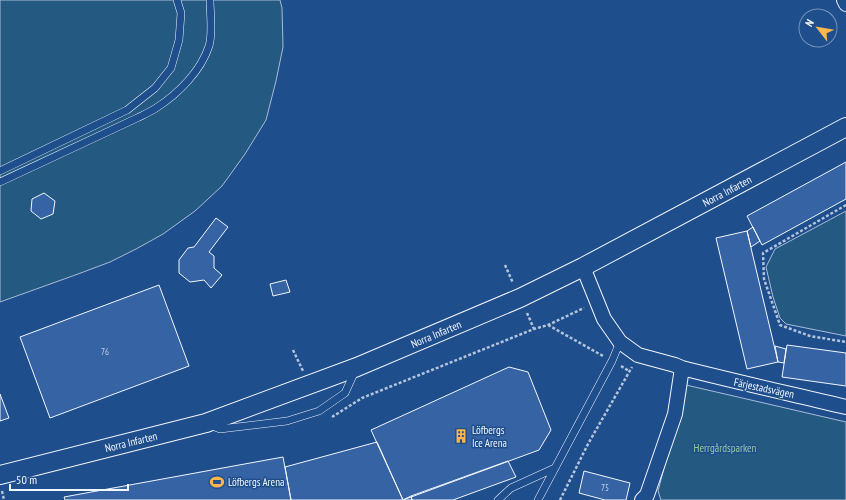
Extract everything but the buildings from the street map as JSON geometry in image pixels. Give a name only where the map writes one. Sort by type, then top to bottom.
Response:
[{"type":"street","points":[[844,0],[846,4]]},
{"type":"street","name":"Norra Infarten","points":[[0,475],[206,423],[357,367],[520,298],[584,267],[846,126]]},
{"type":"street","name":"Färjestadsvägen","points":[[584,267],[604,319],[620,342],[638,355],[733,381],[846,406]]},
{"type":"street","points":[[642,500],[647,495],[675,414],[682,368]]},
{"type":"lane","points":[[0,171],[127,110],[155,88],[171,68],[179,40],[181,13],[177,0]]},
{"type":"lane","points":[[0,182],[137,118],[156,108],[177,92],[199,67],[209,45],[211,24],[210,0]]},
{"type":"lane","points":[[538,500],[612,361],[620,342]]},
{"type":"lane","points":[[206,423],[220,429],[287,421],[319,411],[345,393],[357,367]]},
{"type":"lane","points":[[498,500],[511,488],[555,468]]},
{"type":"path","points":[[846,206],[763,253],[764,279],[780,326],[810,336],[846,342]]},
{"type":"path","points":[[505,265],[513,283]]},
{"type":"path","points":[[527,313],[534,328]]},
{"type":"path","points":[[548,325],[629,371]]},
{"type":"path","points":[[560,500],[588,444],[638,355]]},
{"type":"green space","points":[[0,0],[280,0],[282,8],[283,47],[266,120],[245,154],[222,186],[195,211],[163,234],[110,262],[0,302]]},
{"type":"green space","points":[[846,211],[846,336],[786,324],[780,318],[766,267],[775,249]]},
{"type":"green space","name":"Herrgårdsparken","points":[[686,385],[846,422],[846,500],[661,500],[658,491]]},
{"type":"place","name":"Löfbergs Ice Arena","points":[[461,436]]},
{"type":"place","name":"Löfbergs Arena","points":[[217,482]]}]
